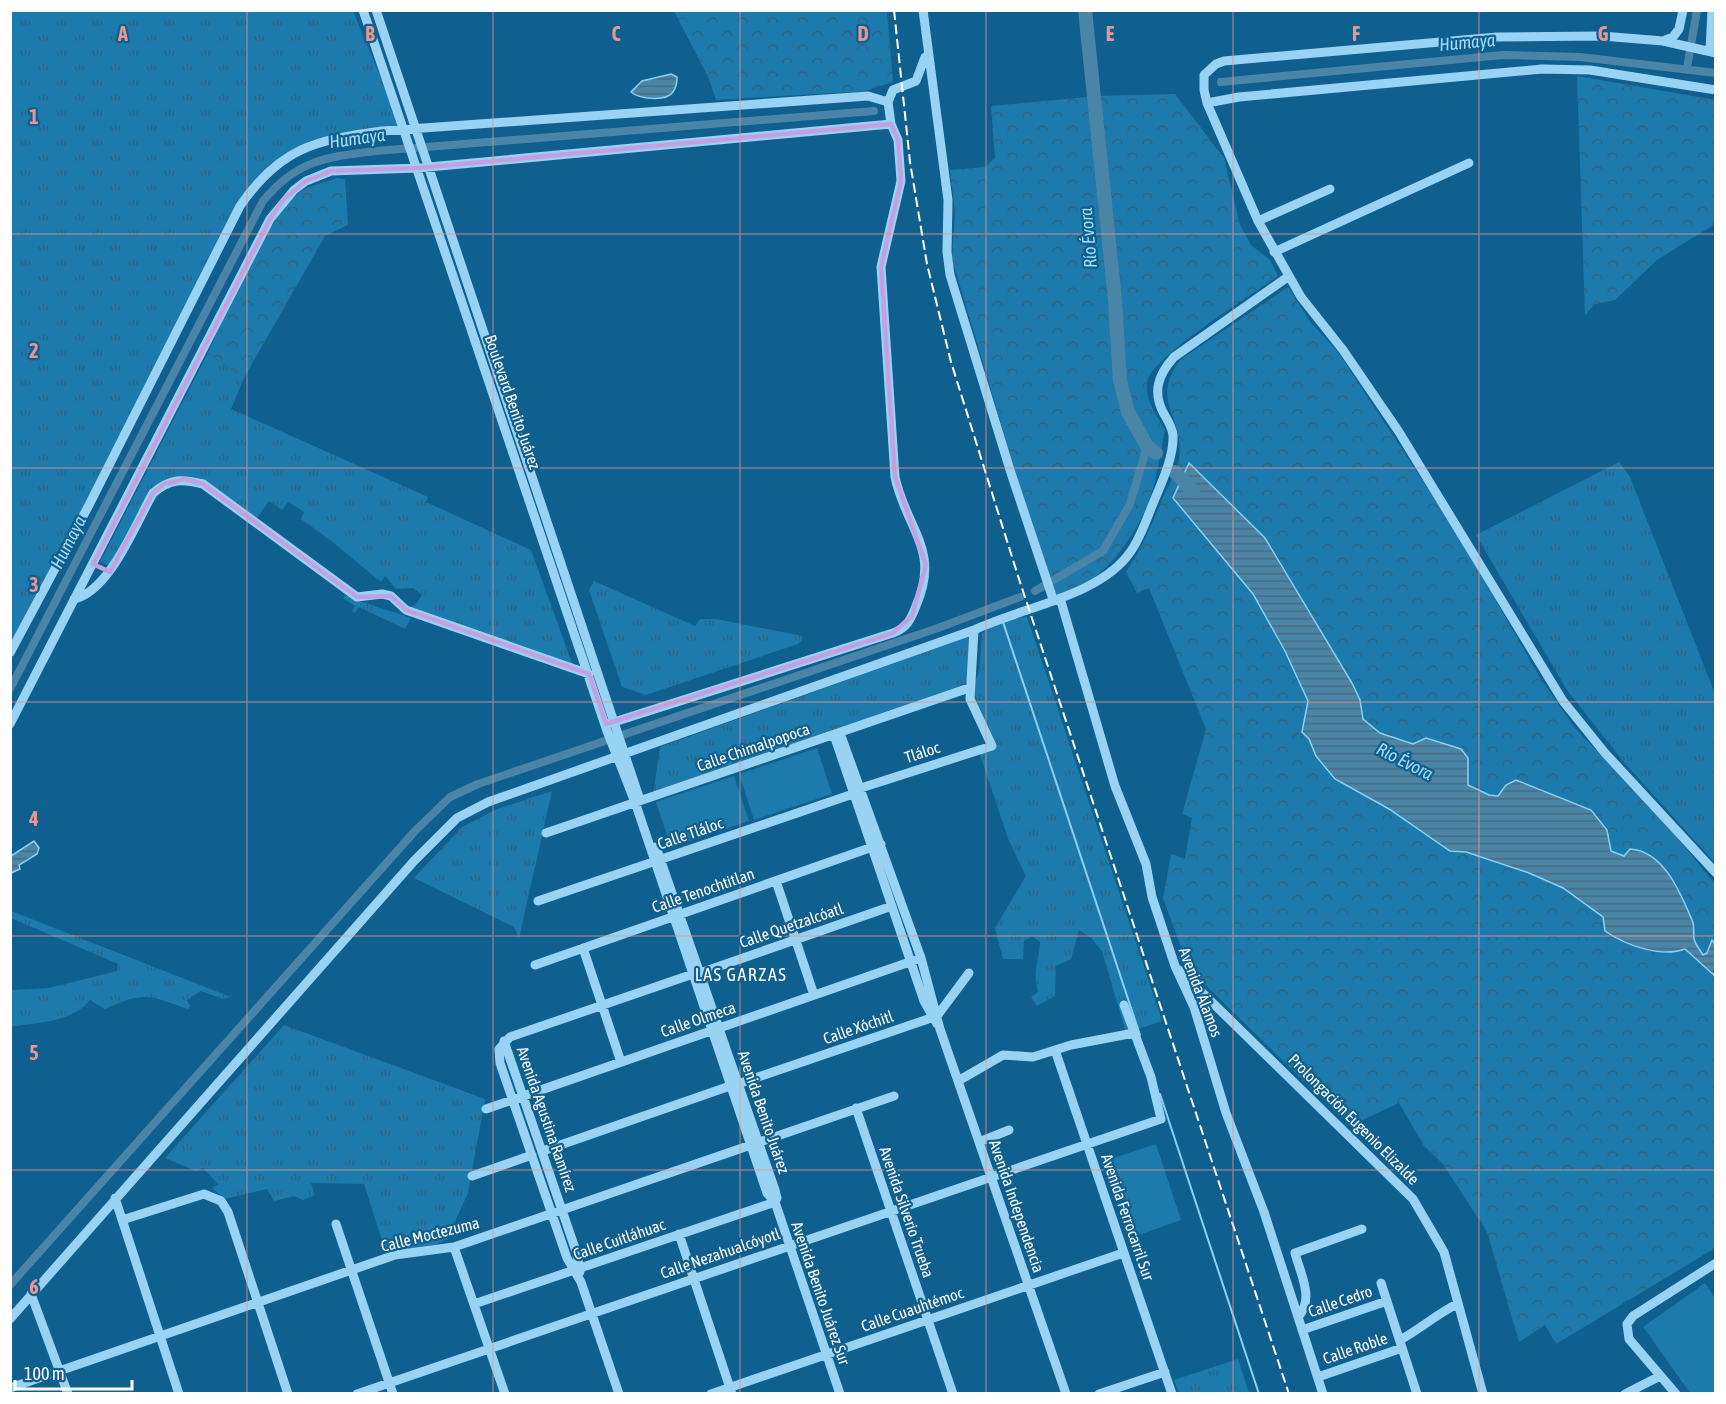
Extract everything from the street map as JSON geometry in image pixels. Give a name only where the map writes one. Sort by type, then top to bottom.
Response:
[{"type":"street","name":"Boulevard Benito Juárez","points":[[363,10],[404,132],[420,157]]},
{"type":"street","name":"Boulevard Benito Juárez","points":[[376,10],[415,130],[420,157],[638,802]]},
{"type":"street","name":"Avenida Álamos","points":[[923,10],[948,200],[947,252],[950,275],[1115,786],[1146,864],[1152,897],[1175,966],[1194,1007],[1226,1113],[1264,1212],[1323,1394]]},
{"type":"street","points":[[1663,41],[1673,37],[1679,29],[1683,10]]},
{"type":"street","points":[[1712,10],[1713,52],[1663,41],[1602,36],[1497,37],[1224,61],[1216,64],[1204,75],[1203,90],[1258,221],[1274,252],[1301,297],[1343,350],[1399,432],[1563,701],[1605,753],[1716,873]]},
{"type":"street","points":[[10,653],[89,505],[240,206],[268,171],[302,148],[369,133],[868,96],[916,81],[921,75],[927,52]]},
{"type":"street","points":[[1207,103],[1251,96],[1542,69],[1590,70],[1716,90]]},
{"type":"street","points":[[611,726],[893,633],[907,626],[912,616],[925,584],[926,565],[923,549],[901,501],[894,477],[881,267],[902,182],[898,140],[891,124],[888,102],[893,90]]},
{"type":"street","points":[[868,96],[888,102]]},
{"type":"street","points":[[10,724],[277,208],[306,181],[331,171],[424,168],[891,124]]},
{"type":"street","points":[[1274,252],[1469,163]]},
{"type":"street","name":"Boulevard Benito Juárez","points":[[424,168],[590,674],[611,726]]},
{"type":"street","points":[[1258,221],[1330,189]]},
{"type":"street","points":[[10,1319],[414,861],[456,818],[488,801],[619,751],[974,630],[1056,599],[1072,596],[1114,570],[1131,552],[1144,526],[1172,444],[1170,424],[1158,401],[1156,385],[1163,369],[1174,357],[1289,276]]},
{"type":"street","points":[[74,599],[96,588],[110,572],[153,493],[175,479],[185,479],[203,484],[357,597],[382,594],[391,596],[406,610],[590,674]]},
{"type":"street","points":[[93,564],[110,572]]},
{"type":"street","points":[[969,688],[973,663],[974,630]]},
{"type":"street","name":"Calle Chimalpopoca","points":[[546,833],[969,688]]},
{"type":"street","name":"Tláloc","points":[[857,791],[992,746],[973,708],[969,688]]},
{"type":"street","name":"Avenida Independencia","points":[[837,734],[876,846],[921,958],[935,1017]]},
{"type":"street","name":"Calle Tláloc","points":[[538,901],[857,791]]},
{"type":"street","name":"Avenida Benito Juárez","points":[[638,802],[734,1085],[755,1144],[777,1194],[775,1202]]},
{"type":"street","name":"Avenida Independencia","points":[[876,846],[892,906],[911,962],[940,1029],[1066,1394]]},
{"type":"street","name":"Calle Tenochtitlan","points":[[535,965],[876,846]]},
{"type":"street","points":[[776,881],[814,995]]},
{"type":"street","name":"Calle Quetzalcóatl","points":[[504,1041],[892,906]]},
{"type":"street","points":[[583,948],[621,1062]]},
{"type":"street","name":"Calle Olmeca","points":[[486,1109],[921,958]]},
{"type":"street","name":"Prolongación Eugenio Elizalde","points":[[1175,966],[1413,1199],[1444,1252],[1483,1394]]},
{"type":"street","points":[[935,1017],[969,973]]},
{"type":"street","points":[[958,1081],[1003,1055],[1033,1057],[1134,1033],[1124,1005]]},
{"type":"street","name":"Calle Xóchitl","points":[[543,1151],[935,1017]]},
{"type":"street","name":"Calle Nezahualcóyotl","points":[[357,1394],[1161,1119],[1151,1077],[1134,1033]]},
{"type":"street","name":"Avenida Agustina Ramírez","points":[[504,1041],[543,1151],[562,1210],[581,1282],[619,1394]]},
{"type":"street","name":"Avenida Agustina Ramírez","points":[[504,1041],[498,1056],[552,1213],[577,1269]]},
{"type":"street","name":"Avenida Ferrocarril Sur","points":[[1055,1050],[1172,1394]]},
{"type":"street","name":"Calle Moctezuma","points":[[10,1388],[395,1255],[454,1247],[894,1096]]},
{"type":"street","name":"Avenida Silverio Trueba","points":[[856,1108],[953,1394]]},
{"type":"street","points":[[979,1142],[1009,1130]]},
{"type":"street","points":[[472,1176],[532,1155]]},
{"type":"street","points":[[122,1220],[204,1194],[214,1196],[225,1206],[288,1394]]},
{"type":"street","points":[[115,1198],[179,1394]]},
{"type":"street","name":"Calle Cuitláhuac","points":[[474,1304],[775,1202]]},
{"type":"street","name":"Avenida Benito Juárez Sur","points":[[775,1202],[840,1394]]},
{"type":"street","points":[[336,1224],[393,1394]]},
{"type":"street","points":[[1298,1317],[1304,1309],[1307,1295],[1295,1253],[1362,1229]]},
{"type":"street","points":[[680,1234],[731,1390]]},
{"type":"street","points":[[454,1247],[506,1394]]},
{"type":"street","name":"Calle Cuauhtémoc","points":[[711,1394],[731,1390],[826,1354],[1123,1253]]},
{"type":"street","points":[[1676,1394],[1626,1332],[1627,1324],[1633,1316],[1716,1263]]},
{"type":"street","points":[[1381,1283],[1416,1393]]},
{"type":"street","points":[[31,1294],[68,1394]]},
{"type":"street","name":"Calle Cedro","points":[[1302,1330],[1387,1301]]},
{"type":"street","name":"Calle Roble","points":[[1318,1377],[1401,1344],[1443,1311],[1457,1304]]},
{"type":"street","points":[[1099,1394],[1165,1371]]},
{"type":"street","points":[[1628,1393],[1660,1376]]},
{"type":"highlighted area","points":[[891,124],[898,140],[901,181],[881,267],[895,477],[926,565],[912,616],[893,633],[606,724],[589,674],[406,610],[391,596],[357,597],[203,484],[185,479],[164,484],[153,493],[110,572],[93,564],[270,219],[284,199],[306,181],[331,171],[418,168]]},
{"type":"green space","points":[[11,11],[353,11],[402,129],[302,147],[250,189],[11,653]]},
{"type":"green space","points":[[674,11],[887,11],[893,82],[865,91],[716,100],[709,79]]},
{"type":"green space","points":[[1577,76],[1716,100],[1715,224],[1657,260],[1615,300],[1595,304],[1585,315]]},
{"type":"green space","points":[[1175,94],[1224,158],[1240,225],[1251,245],[1270,260],[1278,276],[1186,340],[1155,368],[1148,379],[1147,393],[1151,406],[1165,430],[1156,476],[1142,518],[1124,547],[1100,573],[1072,591],[1056,595],[1016,474],[952,259],[955,212],[950,170],[985,167],[995,158],[991,106],[1097,96]]},
{"type":"green space","points":[[336,178],[345,179],[348,225],[325,236],[245,376],[237,374],[208,353],[249,263],[262,239],[290,201],[309,187]]},
{"type":"green space","points":[[1288,287],[1311,323],[1338,352],[1457,533],[1539,676],[1574,727],[1661,818],[1715,884],[1715,1248],[1556,1344],[1545,1325],[1519,1342],[1487,1232],[1443,1164],[1424,1146],[1399,1103],[1350,1126],[1189,969],[1163,898],[1171,854],[1185,859],[1192,818],[1182,814],[1206,729],[1149,588],[1137,593],[1126,572],[1147,534],[1179,459],[1177,431],[1168,399],[1171,375],[1180,360]]},
{"type":"green space","points":[[208,353],[237,374],[245,376],[231,409],[428,497],[426,502],[531,550],[572,663],[569,667],[407,609],[416,604],[422,595],[413,588],[396,589],[385,576],[381,582],[301,519],[304,512],[288,502],[282,510],[269,501],[253,524],[205,487],[168,481],[110,566],[100,562]]},
{"type":"green space","points":[[1619,462],[1630,477],[1715,694],[1715,863],[1622,760],[1567,690],[1476,535]]},
{"type":"green space","points":[[594,581],[695,626],[700,619],[716,619],[802,636],[802,640],[798,644],[646,695],[622,687],[589,590]]},
{"type":"green space","points":[[345,595],[411,618],[405,629],[359,607],[355,613],[352,611],[355,606],[343,598]]},
{"type":"green space","points":[[1027,617],[1162,1021],[1126,1033],[1102,951],[1090,937],[1079,930],[1071,959],[1056,966],[1055,996],[1037,1006],[1031,997],[1038,992],[1036,971],[1040,942],[1032,936],[1024,941],[1023,959],[1003,959],[995,928],[1026,876],[1009,841],[979,752],[994,748],[972,690],[979,672],[982,633],[1008,618]]},
{"type":"green space","points":[[972,635],[971,667],[965,686],[653,794],[660,747]]},
{"type":"green space","points":[[817,748],[832,794],[754,820],[739,774]]},
{"type":"green space","points":[[734,776],[749,821],[671,847],[656,802]]},
{"type":"green space","points":[[552,791],[519,938],[514,927],[414,878],[462,827],[497,809]]},
{"type":"green space","points":[[11,911],[231,997],[223,999],[201,991],[187,1000],[190,1006],[188,1009],[146,997],[129,999],[105,1009],[90,1000],[82,1008],[64,1017],[11,1027],[11,990],[49,988],[117,971],[118,964],[11,918]]},
{"type":"green space","points":[[284,1025],[485,1099],[468,1193],[447,1239],[423,1251],[387,1256],[364,1184],[311,1183],[315,1195],[303,1200],[294,1196],[274,1201],[267,1189],[225,1199],[212,1188],[218,1184],[203,1168],[196,1171],[165,1158]]},
{"type":"green space","points":[[1156,1144],[1181,1220],[1136,1236],[1111,1159]]},
{"type":"green space","points":[[1705,1283],[1715,1298],[1715,1393],[1690,1393],[1643,1327]]},
{"type":"green space","points":[[1238,1359],[1249,1393],[1179,1393],[1174,1380]]},
{"type":"water","points":[[671,74],[677,79],[675,89],[670,95],[652,98],[631,92],[642,81]]},
{"type":"water","points":[[1189,463],[1265,538],[1352,683],[1360,700],[1363,719],[1380,733],[1413,744],[1426,738],[1461,749],[1468,758],[1468,785],[1489,795],[1498,796],[1506,785],[1516,780],[1591,810],[1607,830],[1611,851],[1624,856],[1630,849],[1642,852],[1662,865],[1677,887],[1692,920],[1695,941],[1703,955],[1707,953],[1712,940],[1715,944],[1715,976],[1685,949],[1654,951],[1643,949],[1613,936],[1605,931],[1603,917],[1563,888],[1529,873],[1466,852],[1450,851],[1389,809],[1335,779],[1316,756],[1309,739],[1302,732],[1308,701],[1285,651],[1253,594],[1173,498]]},
{"type":"water","points":[[34,841],[39,848],[37,854],[19,865],[20,869],[11,873],[11,856]]},
{"type":"waterway","name":"Río Évora","points":[[1085,10],[1115,300],[1120,381],[1128,412],[1147,446],[1156,453]]},
{"type":"waterway","points":[[1687,68],[1697,10]]},
{"type":"waterway","name":"Humaya","points":[[1221,82],[1503,55],[1580,57],[1716,73]]},
{"type":"waterway","name":"Humaya","points":[[10,689],[263,201],[288,177],[301,169],[327,159],[376,151],[874,111]]},
{"type":"waterway","points":[[1035,591],[1103,551],[1130,504],[1147,446]]},
{"type":"waterway","name":"Río Évora","points":[[1175,472],[1193,491]]},
{"type":"waterway","points":[[10,1285],[415,831],[450,797],[478,784],[938,628],[1020,597]]},
{"type":"waterway","points":[[1003,622],[1140,1035]]},
{"type":"waterway","points":[[1160,1094],[1259,1394]]},
{"type":"railway","points":[[894,10],[910,162],[927,264],[951,362],[1018,576],[1289,1394]]},
{"type":"district","name":"LAS GARZAS","points":[[741,974]]}]
